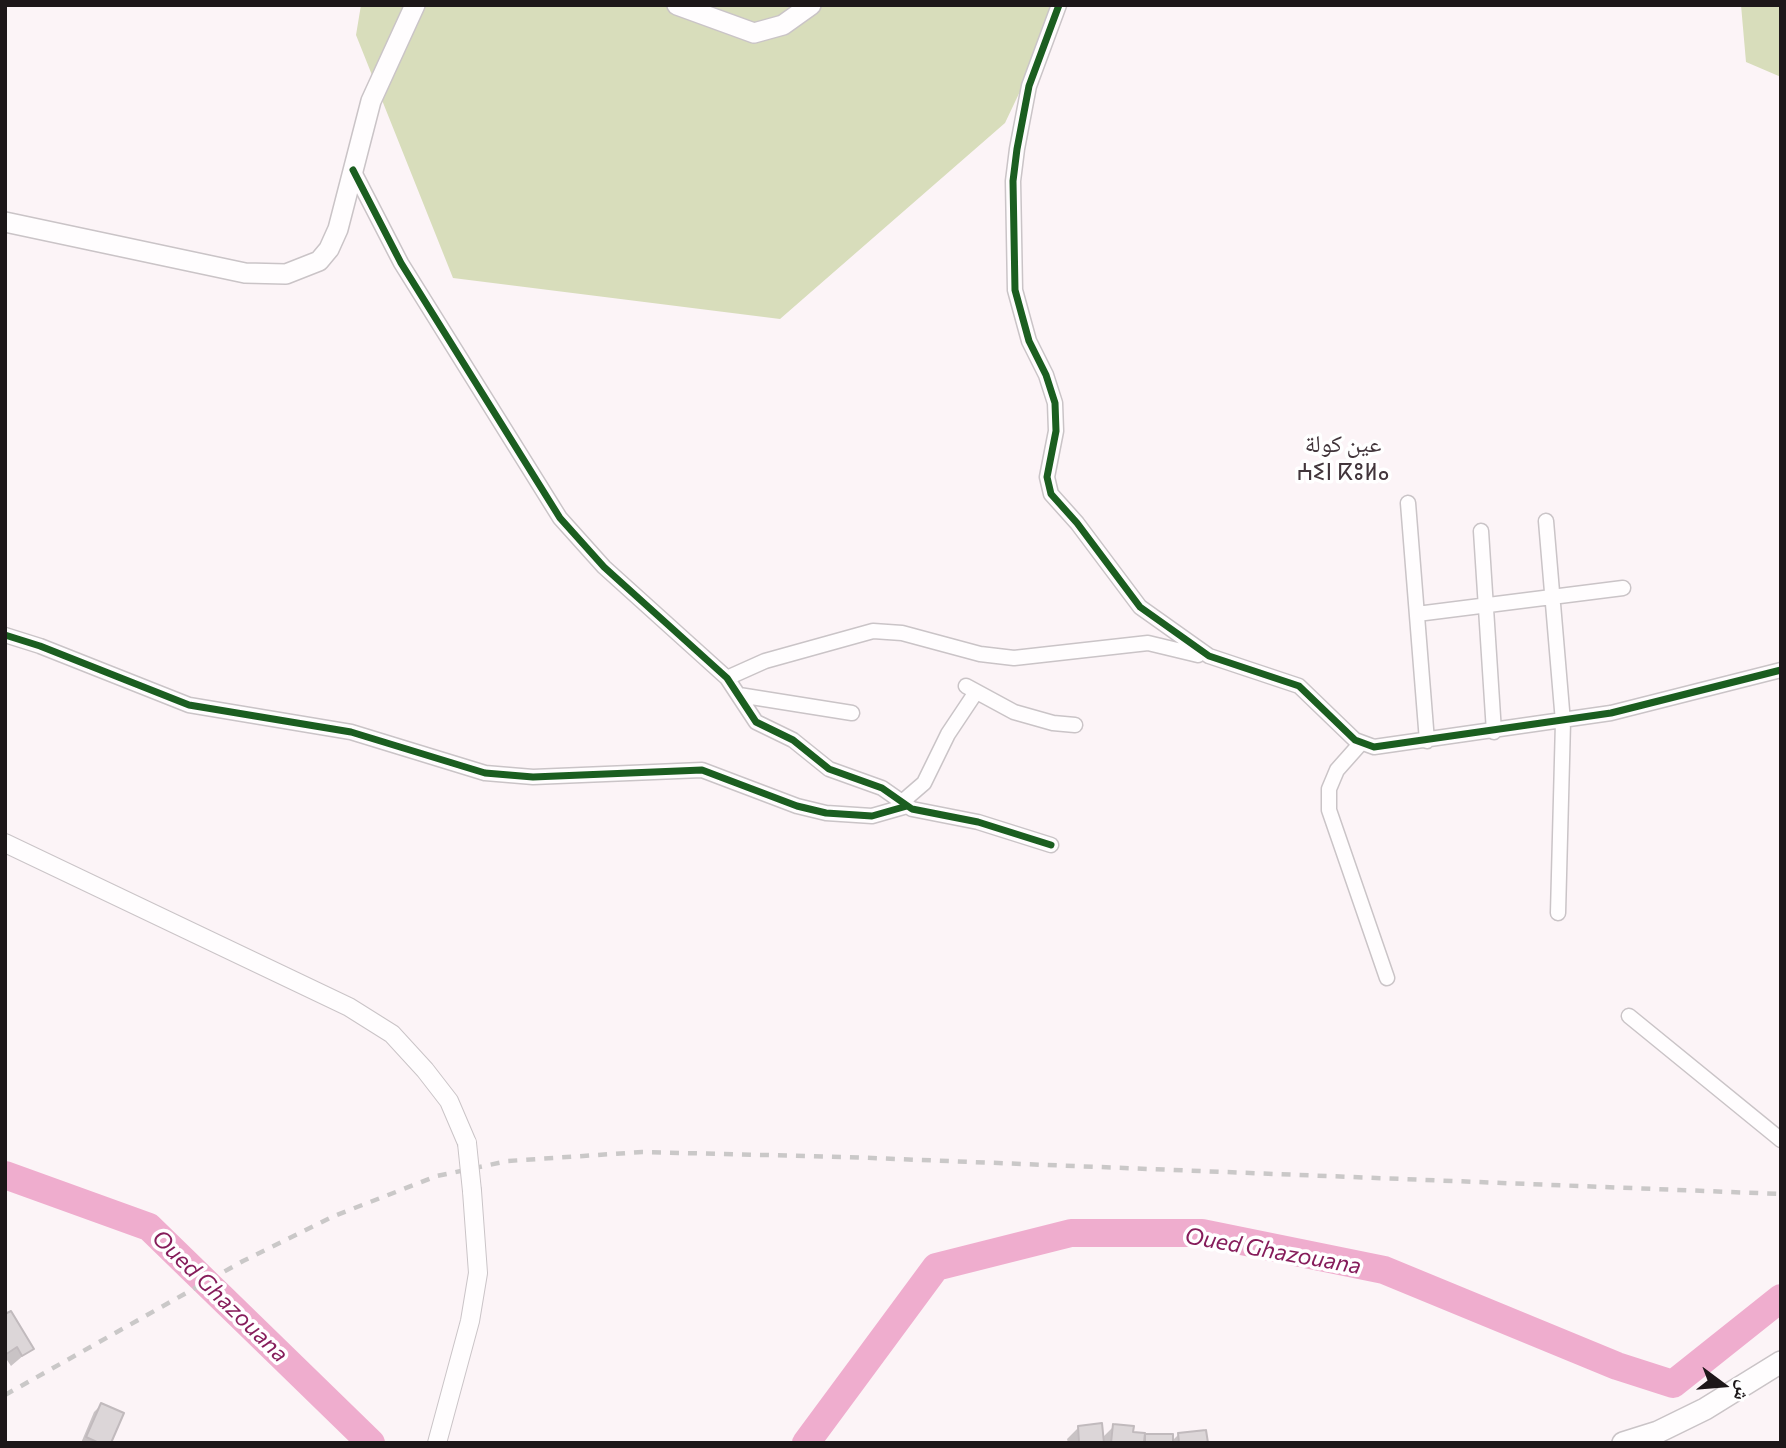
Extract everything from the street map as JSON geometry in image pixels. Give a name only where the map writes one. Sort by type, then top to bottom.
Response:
[{"type":"main road","points":[[5,222],[244,273],[286,274],[319,261],[338,229],[371,101],[415,5]]},
{"type":"main road","points":[[677,5],[754,33],[783,25],[811,5]]},
{"type":"main road","points":[[1623,1443],[1658,1432],[1705,1409],[1781,1362]]},
{"type":"street","points":[[1059,5],[1029,86],[1013,181],[1015,290],[1029,341],[1046,375],[1055,403],[1056,431],[1047,469],[1048,486],[1056,503],[1077,523],[1140,607],[1209,656]]},
{"type":"street","points":[[353,170],[401,263],[559,518],[604,568],[727,678],[762,726],[793,740],[837,774],[882,788],[904,804],[997,827],[1051,845]]},
{"type":"street","points":[[1408,503],[1427,741]]},
{"type":"street","points":[[1546,521],[1563,722],[1558,913]]},
{"type":"street","points":[[1481,531],[1494,732]]},
{"type":"street","points":[[1417,614],[1623,589]]},
{"type":"street","points":[[727,678],[765,661],[873,631],[902,633],[980,654],[1014,658],[1148,643],[1209,656],[1299,686],[1361,743],[1381,747],[1623,711],[1781,670]]},
{"type":"street","points":[[5,635],[40,646],[189,705],[371,736],[485,773],[533,778],[702,770],[797,806],[826,813],[872,816],[904,804],[924,783],[971,689],[1033,718],[1075,725]]},
{"type":"street","points":[[739,695],[852,713]]},
{"type":"street","points":[[1361,743],[1337,770],[1329,789],[1329,810],[1387,978]]},
{"type":"street","points":[[5,843],[349,1007],[391,1034],[425,1070],[449,1101],[467,1143],[478,1273],[470,1321],[437,1443]]},
{"type":"street","points":[[1629,1016],[1781,1140]]},
{"type":"green space","points":[[361,5],[1061,5],[1005,123],[780,319],[453,278],[356,35]]},
{"type":"green space","points":[[1741,5],[1781,5],[1781,77],[1746,62]]},
{"type":"building","points":[[11,1311],[34,1349],[22,1356],[17,1347],[5,1355],[5,1314]]},
{"type":"building","points":[[101,1403],[124,1413],[111,1443],[99,1443],[86,1437]]},
{"type":"building","points":[[1102,1423],[1104,1443],[1079,1443],[1078,1426]]},
{"type":"building","points":[[1113,1424],[1134,1426],[1133,1432],[1145,1433],[1144,1443],[1111,1443]]},
{"type":"building","points":[[1206,1430],[1208,1443],[1179,1443],[1178,1433]]},
{"type":"building","points":[[1145,1434],[1173,1434],[1173,1443],[1145,1443]]},
{"type":"waterway","name":"Oued Ghazouana","points":[[5,1175],[149,1227],[371,1443]]},
{"type":"waterway","name":"Oued Ghazouana","points":[[806,1443],[936,1267],[1071,1233],[1202,1233],[1384,1270],[1617,1366],[1673,1384],[1781,1298]]},
{"type":"railway","points":[[5,1395],[243,1261],[334,1216],[437,1176],[508,1161],[642,1152],[846,1157],[1781,1194]]},
{"type":"cycle path","points":[[1059,5],[1029,86],[1017,149],[1013,181],[1015,290],[1029,341],[1046,375],[1055,403],[1056,431],[1047,477],[1051,494],[1077,523],[1140,607],[1209,656],[1299,686],[1355,740],[1374,747],[1611,713],[1781,670]]},
{"type":"cycle path","points":[[353,170],[401,263],[560,518],[604,567],[727,678],[756,722],[793,740],[829,769],[882,788],[912,809],[978,822],[1051,845]]},
{"type":"cycle path","points":[[5,635],[40,646],[189,705],[351,732],[485,773],[533,777],[702,770],[797,806],[826,813],[872,816],[907,806]]},
{"type":"district","name":"عين كولة ⵄⵉⵏ ⴽⵓⵍⴰ","points":[[1343,458]]}]
